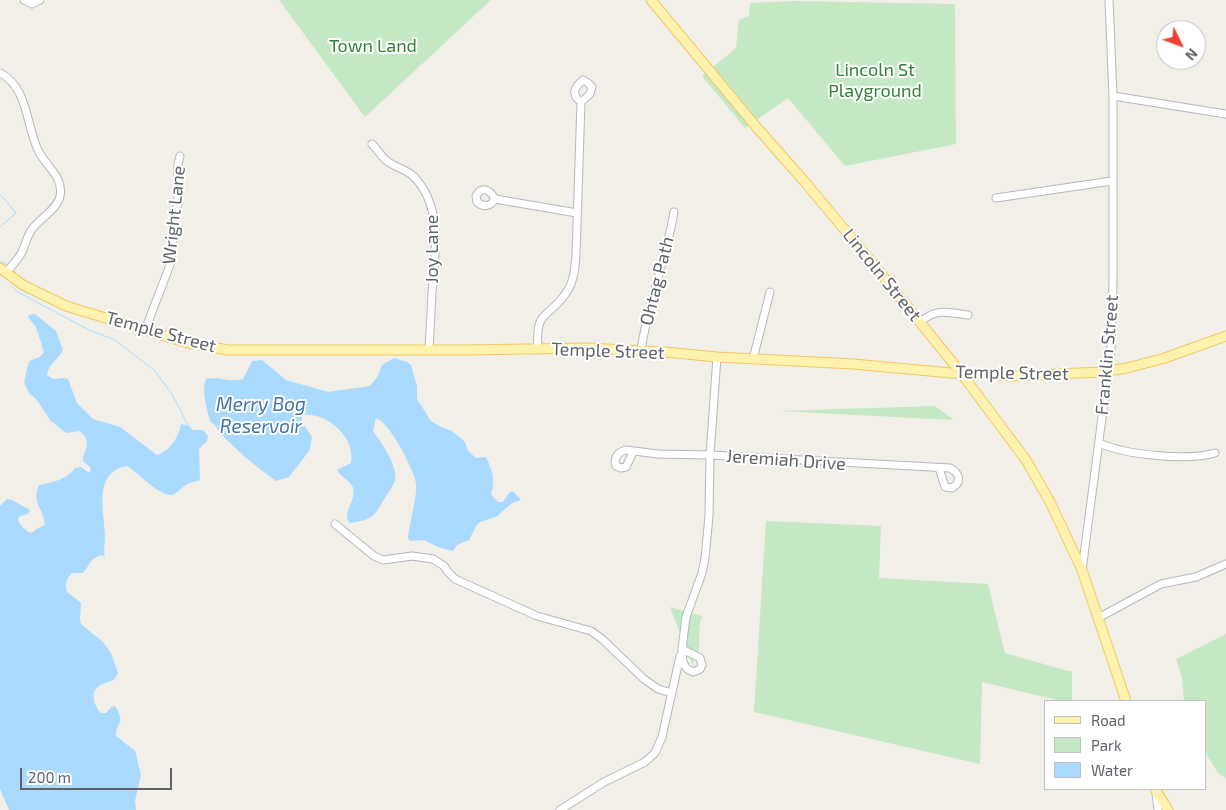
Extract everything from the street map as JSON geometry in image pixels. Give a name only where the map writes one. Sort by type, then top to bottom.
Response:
[{"type":"main road","name":"Lincoln Street","points":[[651,0],[758,129],[832,214],[961,373],[1035,474],[1082,570]]},
{"type":"main road","name":"Temple Street","points":[[3,271],[36,292],[66,306],[188,343],[228,350],[587,348],[1021,376],[1109,371],[1165,358],[1226,336]]},
{"type":"main road","name":"Franklin Street","points":[[1082,570],[1126,700]]},
{"type":"main road","points":[[1155,790],[1168,810]]},
{"type":"street","points":[[24,0],[32,4],[40,0]]},
{"type":"street","name":"Franklin Street","points":[[1082,570],[1109,371],[1113,281],[1112,96],[1109,0]]},
{"type":"street","points":[[0,73],[10,80],[19,92],[36,146],[41,156],[57,175],[60,189],[59,200],[30,232],[19,257],[3,271]]},
{"type":"street","points":[[1112,96],[1226,114]]},
{"type":"street","points":[[538,348],[537,334],[540,321],[566,293],[573,277],[576,256],[581,102]]},
{"type":"street","name":"Joy Lane","points":[[372,144],[387,160],[408,171],[416,178],[426,192],[432,206],[435,224],[435,264],[429,350]]},
{"type":"street","name":"Wright Lane","points":[[145,330],[170,264],[178,199],[178,164],[180,156]]},
{"type":"street","points":[[996,198],[1112,181]]},
{"type":"street","points":[[495,199],[577,213]]},
{"type":"street","name":"Ohtag Path","points":[[641,350],[644,331],[659,278],[674,212]]},
{"type":"street","points":[[752,359],[770,292]]},
{"type":"street","points":[[920,322],[930,314],[938,312],[968,315]]},
{"type":"street","points":[[560,810],[604,782],[645,762],[652,756],[660,742],[682,648],[686,618],[702,573],[705,558],[717,357]]},
{"type":"street","points":[[1099,443],[1119,450],[1159,454],[1195,457],[1215,453]]},
{"type":"street","name":"Jeremiah Drive","points":[[633,452],[938,468]]},
{"type":"street","points":[[335,524],[374,556],[383,560],[412,556],[433,559],[444,566],[455,579],[496,598],[537,616],[591,631],[644,679],[658,689],[672,692]]},
{"type":"street","points":[[1098,618],[1161,584],[1196,577],[1226,564]]},
{"type":"street","points":[[1155,790],[1158,810]]},
{"type":"green space","name":"Town Land","points":[[279,0],[491,0],[365,117]]},
{"type":"green space","name":"Lincoln St Playground","points":[[794,1],[955,4],[956,144],[845,166],[788,98],[745,128],[702,76],[736,48],[739,20],[749,16],[750,3]]},
{"type":"green space","points":[[935,406],[954,420],[779,411]]},
{"type":"green space","points":[[766,521],[881,526],[879,578],[988,584],[1005,653],[1072,671],[1072,700],[1057,700],[982,682],[980,764],[754,712]]},
{"type":"green space","points":[[670,607],[702,616],[699,650],[693,666]]},
{"type":"green space","points":[[1226,634],[1226,778],[1218,773],[1206,754],[1206,700],[1184,700],[1182,677],[1176,659]]},
{"type":"water","points":[[35,314],[56,331],[63,350],[49,368],[47,375],[53,379],[68,379],[77,403],[93,419],[120,427],[157,455],[173,443],[181,424],[189,426],[193,430],[203,430],[208,436],[207,441],[199,449],[200,480],[187,484],[173,495],[161,492],[127,466],[116,470],[109,476],[103,495],[105,560],[103,555],[95,558],[83,573],[72,573],[66,582],[67,592],[81,603],[81,624],[103,642],[111,653],[118,673],[115,679],[96,689],[94,700],[101,713],[106,713],[111,707],[115,706],[120,717],[116,736],[135,750],[141,775],[135,801],[136,810],[9,810],[0,789],[0,506],[7,499],[30,510],[28,514],[20,516],[18,519],[24,529],[30,533],[33,532],[45,524],[36,496],[39,485],[64,478],[75,468],[81,467],[90,472],[91,468],[83,461],[87,446],[84,435],[80,431],[66,433],[51,421],[36,399],[29,393],[24,382],[29,361],[40,357],[44,352],[36,327],[28,317]]},
{"type":"water","name":"Merry Bog Reservoir","points":[[394,358],[411,365],[417,386],[417,399],[431,421],[452,431],[465,442],[468,451],[476,458],[486,457],[493,475],[491,494],[498,502],[503,502],[509,493],[513,491],[521,500],[512,503],[496,517],[480,522],[469,540],[457,545],[453,551],[438,547],[424,540],[410,541],[408,538],[416,494],[416,483],[406,457],[394,437],[388,428],[376,418],[373,431],[391,461],[395,480],[374,515],[362,521],[350,523],[347,515],[354,493],[353,488],[337,470],[351,463],[351,453],[349,444],[344,436],[330,422],[311,415],[302,415],[302,422],[312,437],[309,451],[289,477],[276,481],[238,450],[210,421],[204,395],[206,379],[243,379],[252,361],[262,360],[286,380],[328,392],[370,386],[378,376],[382,365]]},
{"type":"waterway","points":[[0,194],[16,213],[0,227]]},
{"type":"waterway","points":[[0,262],[6,264]]},
{"type":"waterway","points":[[13,287],[16,291],[89,330],[115,340],[155,371],[172,394],[189,427]]}]
